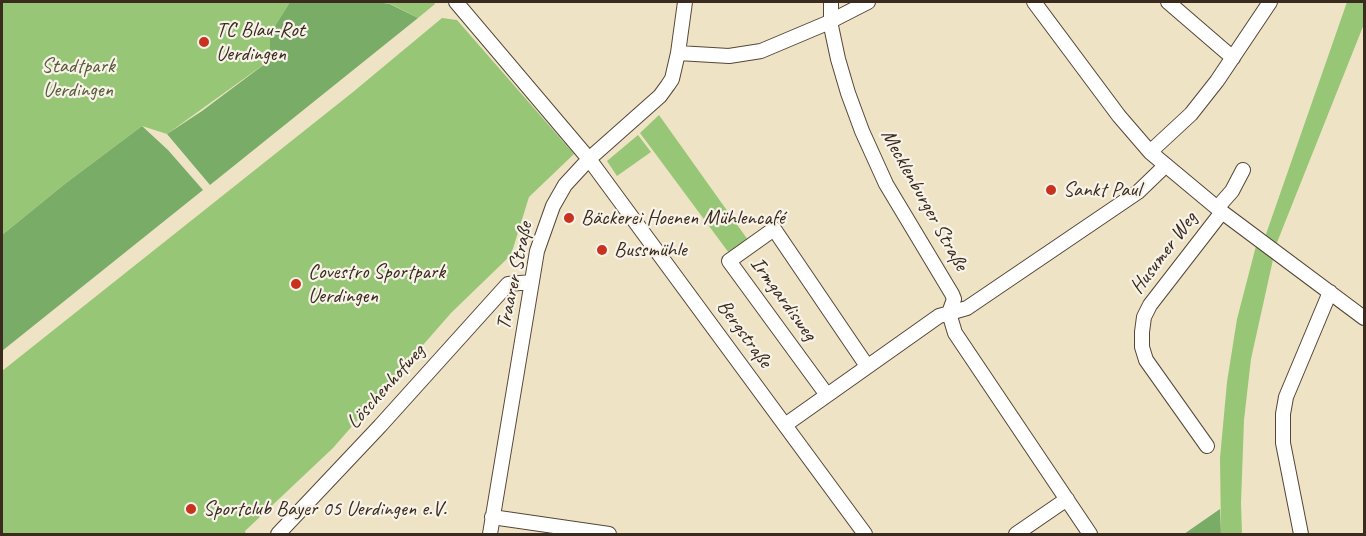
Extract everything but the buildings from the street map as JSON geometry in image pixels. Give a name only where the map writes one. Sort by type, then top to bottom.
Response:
[{"type":"street","name":"Bergstraße","points":[[456,2],[589,159],[865,534]]},
{"type":"street","name":"Traarer Straße","points":[[490,534],[537,251],[553,206],[565,185],[589,159],[660,96],[672,79],[685,2]]},
{"type":"street","name":"Mecklenburger Straße","points":[[831,2],[831,20],[838,59],[872,158],[952,294],[954,299],[950,314],[955,333],[1090,534]]},
{"type":"street","points":[[678,53],[729,56],[761,51],[792,39],[867,2]]},
{"type":"street","points":[[1034,2],[1119,116],[1150,152],[1220,210],[1365,318]]},
{"type":"street","points":[[1168,2],[1233,58]]},
{"type":"street","points":[[1150,152],[1191,114],[1233,58],[1270,2]]},
{"type":"street","points":[[785,425],[939,316],[967,308],[1138,192],[1166,165]]},
{"type":"street","name":"Husumer Weg","points":[[1207,446],[1146,360],[1142,346],[1142,332],[1144,317],[1150,305],[1220,210],[1243,170]]},
{"type":"street","name":"Irmgardisweg","points":[[827,395],[729,261],[774,229],[867,366]]},
{"type":"street","name":"Löschenhofweg","points":[[278,534],[380,426],[508,284],[532,282]]},
{"type":"street","points":[[1301,534],[1283,443],[1283,414],[1286,397],[1330,292]]},
{"type":"street","points":[[1016,534],[1067,499]]},
{"type":"street","points":[[492,517],[609,534]]},
{"type":"green space","name":"Stadtpark Uerdingen","points":[[2,2],[290,2],[270,34],[270,60],[167,134],[142,126],[2,235]]},
{"type":"green space","points":[[290,2],[377,2],[390,4],[418,18],[210,185],[167,134],[270,60],[270,34]]},
{"type":"green space","points":[[377,2],[434,2],[435,4],[418,18],[391,4]]},
{"type":"green space","points":[[1347,2],[1364,2],[1364,24],[1276,245],[1265,237]]},
{"type":"green space","name":"Covestro Sportpark Uerdingen","points":[[442,18],[457,20],[574,154],[529,197],[511,255],[451,313],[333,448],[245,531],[246,534],[2,534],[2,371],[353,92]]},
{"type":"green space","points":[[659,115],[748,240],[729,253],[640,133]]},
{"type":"green space","points":[[142,126],[168,150],[203,190],[2,351],[2,235]]},
{"type":"green space","points":[[638,135],[651,152],[617,176],[607,161]]},
{"type":"green space","points":[[1256,246],[1274,255],[1251,359],[1244,420],[1242,534],[1221,534],[1220,458],[1227,382],[1237,319]]},
{"type":"green space","points":[[1220,509],[1221,534],[1184,534]]},
{"type":"place","name":"TC Blau-Rot Uerdingen","points":[[204,42]]},
{"type":"place","name":"Sankt Paul","points":[[1051,190]]},
{"type":"place","name":"Bäckerei Hoenen Mühlencafé","points":[[569,218]]},
{"type":"place","name":"Bussmühle","points":[[602,250]]},
{"type":"place","name":"Covestro Sportpark Uerdingen","points":[[296,284]]},
{"type":"place","name":"Sportclub Bayer 05 Uerdingen e.V.","points":[[191,509]]}]
